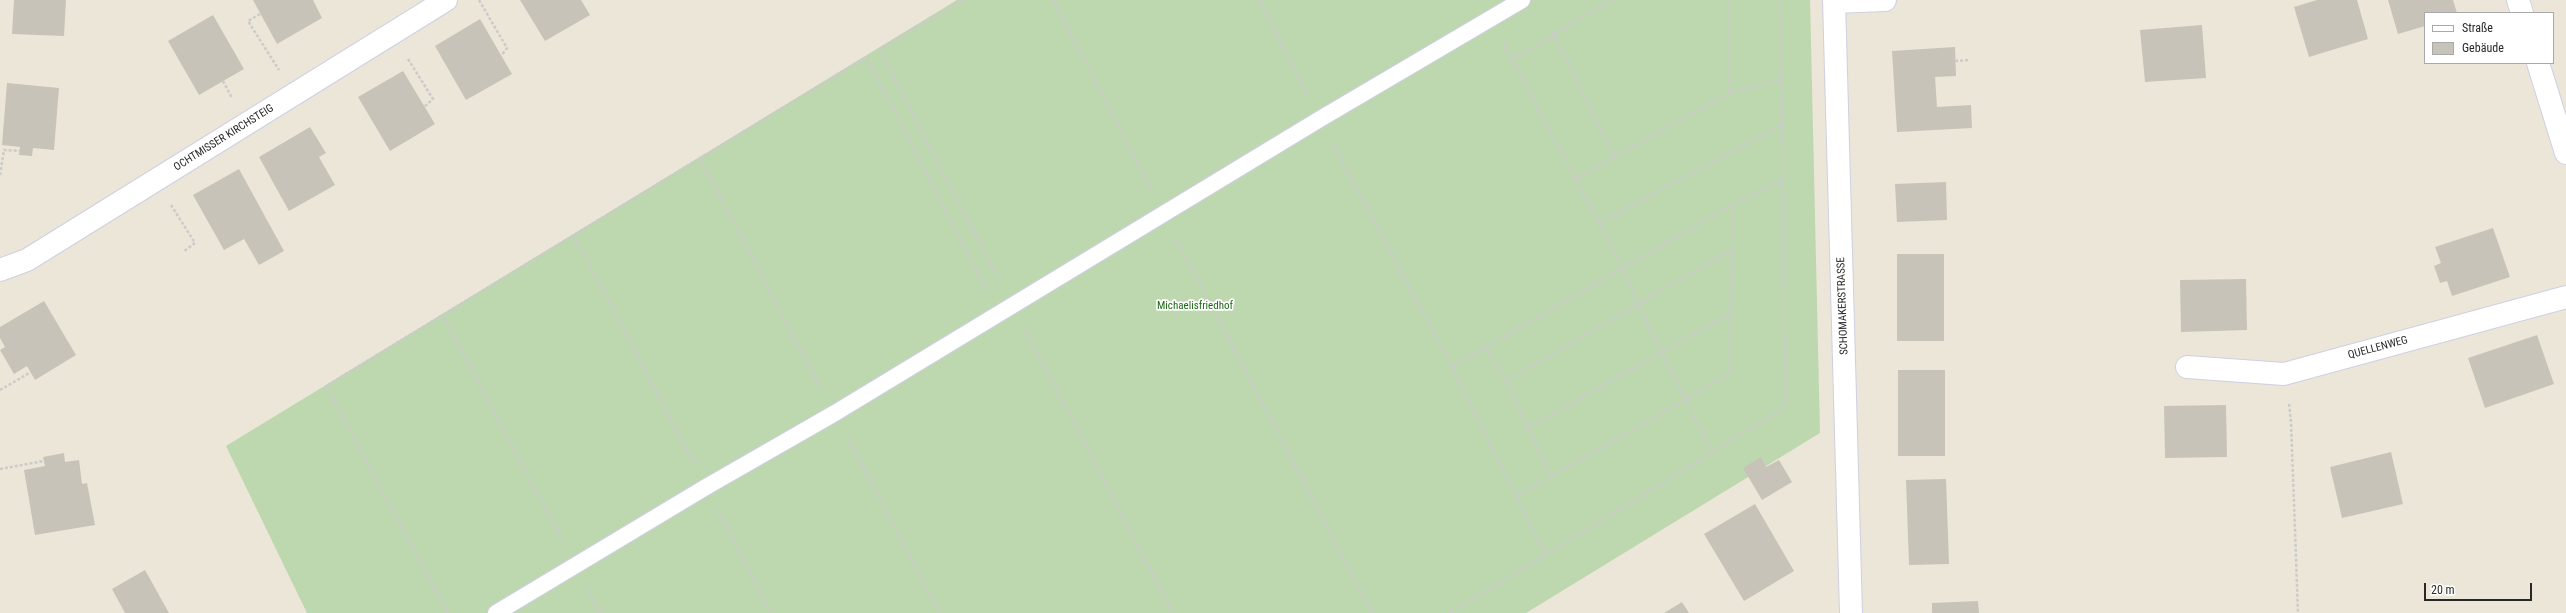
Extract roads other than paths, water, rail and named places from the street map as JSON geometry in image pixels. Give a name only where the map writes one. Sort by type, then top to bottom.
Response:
[{"type":"street","name":"OCHTMISSER KIRCHSTEIG","points":[[0,270],[27,260],[446,0]]},
{"type":"street","points":[[1834,1],[1885,0]]},
{"type":"street","points":[[2518,0],[2522,12]]},
{"type":"street","name":"SCHOMAKERSTRASSE","points":[[1834,1],[1851,613]]},
{"type":"street","points":[[2538,64],[2566,153]]},
{"type":"street","name":"QUELLENWEG","points":[[2187,367],[2284,374],[2566,297]]},
{"type":"lane","points":[[496,613],[706,487],[835,413],[999,315],[1320,119],[1522,0]]},
{"type":"park label","name":"Michaelisfriedhof","points":[[1195,306]]}]
